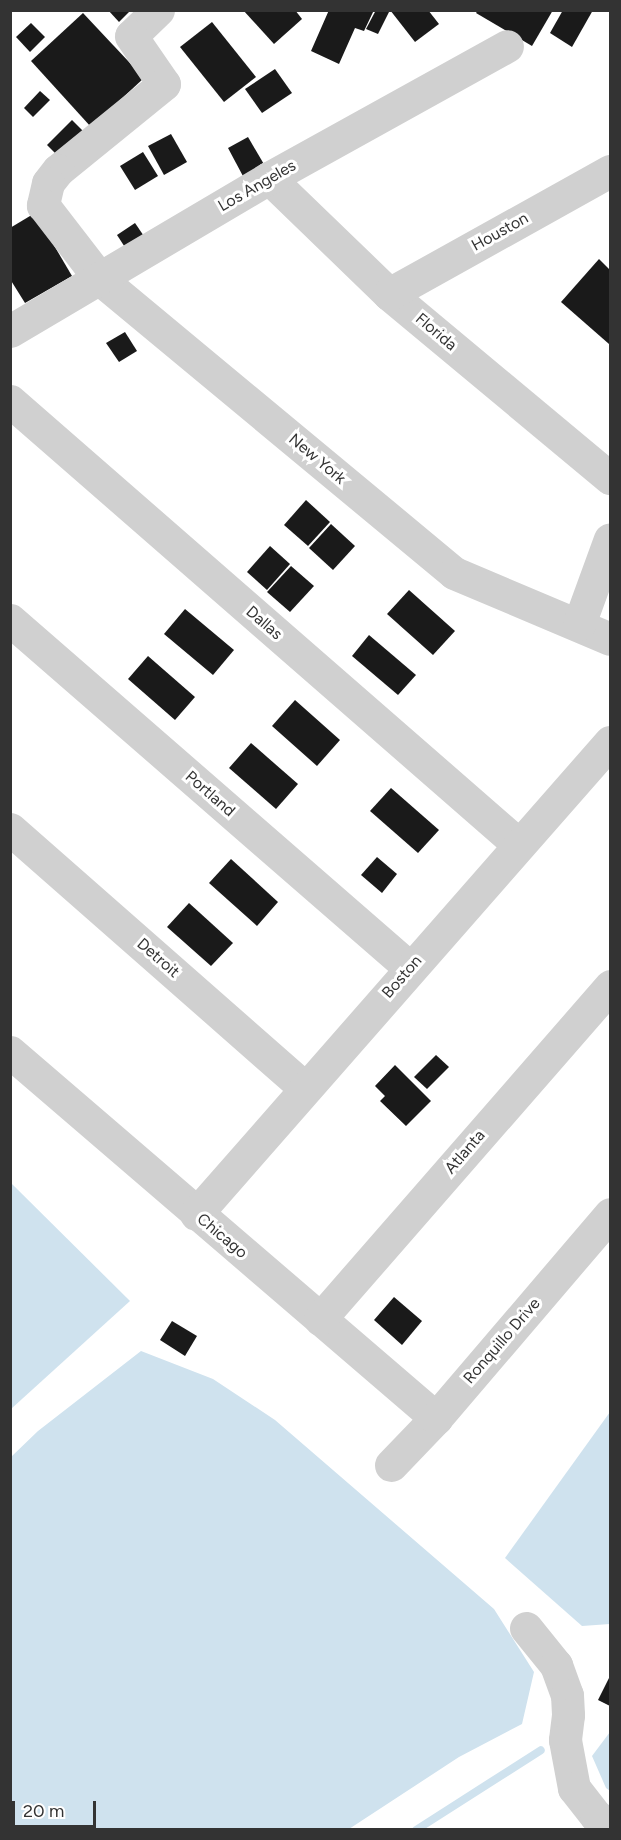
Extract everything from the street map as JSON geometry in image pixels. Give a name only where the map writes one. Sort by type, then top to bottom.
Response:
[{"type":"street","name":"New York","points":[[158,10],[131,36],[164,84],[58,170],[48,183],[43,205],[58,226],[100,279],[454,573],[610,639]]},
{"type":"street","name":"Los Angeles","points":[[10,331],[269,178],[507,46]]},
{"type":"street","name":"Houston","points":[[389,294],[610,171]]},
{"type":"street","name":"Florida","points":[[269,178],[389,294],[610,478]]},
{"type":"street","name":"Dallas","points":[[10,401],[518,844]]},
{"type":"street","points":[[579,624],[610,539]]},
{"type":"street","name":"Portland","points":[[10,620],[410,968]]},
{"type":"street","name":"Boston","points":[[196,1214],[610,741]]},
{"type":"street","name":"Detroit","points":[[10,829],[306,1088]]},
{"type":"street","name":"Atlanta","points":[[320,1318],[610,986]]},
{"type":"street","name":"Chicago","points":[[10,1052],[436,1418]]},
{"type":"street","name":"Ronquillo Drive","points":[[391,1465],[436,1418],[610,1214]]},
{"type":"street","points":[[526,1628],[556,1665],[567,1695],[568,1715],[565,1740],[574,1788],[596,1816],[610,1825]]},
{"type":"water","points":[[11,1183],[130,1301],[10,1409]]},
{"type":"water","points":[[141,1351],[213,1379],[275,1420],[494,1609],[534,1672],[522,1724],[459,1757],[349,1829],[11,1829],[11,1457],[38,1431]]},
{"type":"water","points":[[610,1412],[610,1624],[582,1626],[505,1558]]},
{"type":"water","points":[[610,1732],[610,1791],[606,1788],[592,1756]]},
{"type":"building","points":[[108,10],[131,10],[119,22]]},
{"type":"building","points":[[243,10],[295,10],[302,19],[274,44]]},
{"type":"building","points":[[329,10],[374,10],[364,31],[355,28],[339,64],[311,51]]},
{"type":"building","points":[[376,10],[390,10],[378,34],[366,29]]},
{"type":"building","points":[[390,10],[428,10],[439,24],[415,42]]},
{"type":"building","points":[[478,10],[553,10],[532,46],[476,13]]},
{"type":"building","points":[[563,10],[593,10],[572,47],[550,33]]},
{"type":"building","points":[[83,13],[144,78],[91,127],[31,61]]},
{"type":"building","points":[[212,22],[256,77],[224,102],[180,47]]},
{"type":"building","points":[[31,23],[45,37],[30,52],[16,37]]},
{"type":"building","points":[[275,69],[292,93],[262,113],[245,89]]},
{"type":"building","points":[[40,91],[50,100],[33,117],[24,108]]},
{"type":"building","points":[[72,120],[83,131],[58,156],[47,145]]},
{"type":"building","points":[[171,134],[187,162],[164,175],[148,146]]},
{"type":"building","points":[[248,137],[265,166],[244,178],[228,148]]},
{"type":"building","points":[[143,152],[158,176],[135,190],[120,166]]},
{"type":"building","points":[[35,213],[72,276],[25,303],[10,279],[10,228]]},
{"type":"building","points":[[135,223],[150,245],[132,258],[117,235]]},
{"type":"building","points":[[599,259],[610,270],[609,344],[561,302]]},
{"type":"building","points":[[125,332],[137,351],[119,362],[106,343]]},
{"type":"building","points":[[306,500],[330,522],[308,546],[284,525]]},
{"type":"building","points":[[331,524],[355,546],[333,570],[309,548]]},
{"type":"building","points":[[270,546],[290,564],[267,590],[247,572]]},
{"type":"building","points":[[291,566],[314,586],[290,612],[267,592]]},
{"type":"building","points":[[409,590],[455,631],[433,655],[387,614]]},
{"type":"building","points":[[185,609],[234,650],[213,675],[164,634]]},
{"type":"building","points":[[369,635],[416,675],[398,695],[352,656]]},
{"type":"building","points":[[148,656],[195,697],[175,720],[128,679]]},
{"type":"building","points":[[295,700],[340,740],[317,766],[272,726]]},
{"type":"building","points":[[251,743],[298,784],[276,809],[229,768]]},
{"type":"building","points":[[391,788],[439,830],[418,853],[370,811]]},
{"type":"building","points":[[377,857],[397,874],[382,893],[361,875]]},
{"type":"building","points":[[231,859],[278,902],[257,926],[209,883]]},
{"type":"building","points":[[189,903],[233,943],[211,966],[167,927]]},
{"type":"building","points":[[436,1055],[449,1067],[427,1089],[414,1077]]},
{"type":"building","points":[[395,1065],[431,1101],[406,1126],[380,1101],[385,1096],[375,1086]]},
{"type":"building","points":[[394,1297],[422,1321],[402,1345],[374,1320]]},
{"type":"building","points":[[172,1321],[197,1336],[185,1356],[160,1340]]},
{"type":"building","points":[[610,1676],[610,1706],[598,1700]]},
{"type":"waterway","points":[[416,1830],[541,1750]]}]
